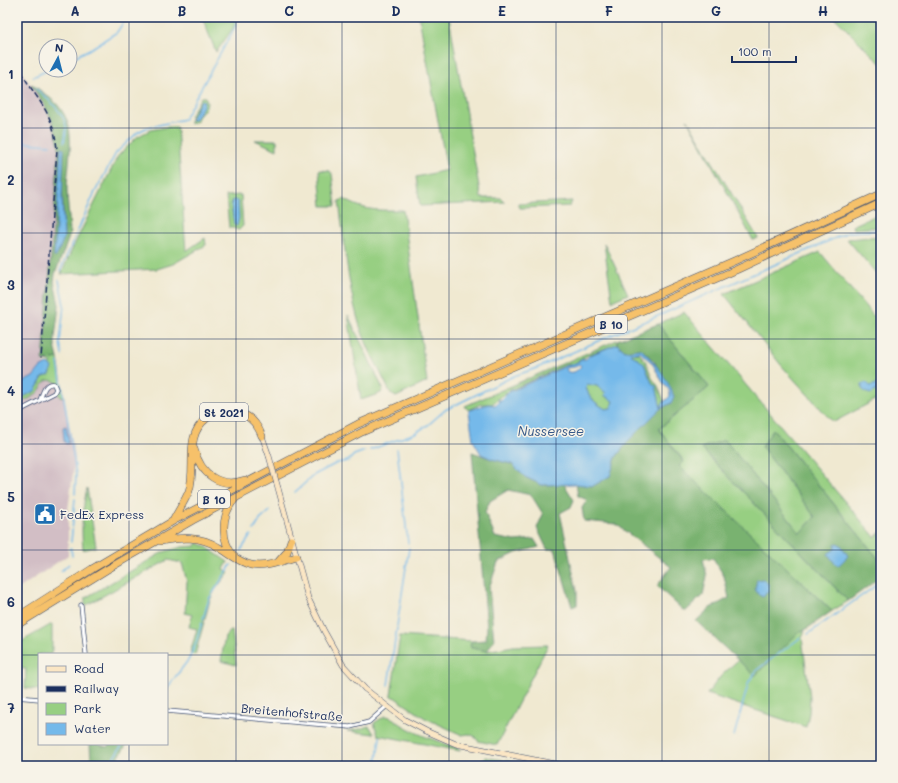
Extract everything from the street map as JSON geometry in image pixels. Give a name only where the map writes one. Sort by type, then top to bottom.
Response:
[{"type":"highway","name":"B 10","points":[[17,617],[92,569],[173,522],[358,424],[748,255],[881,194]]},
{"type":"highway","name":"B 10","points":[[17,625],[60,597],[153,542],[237,496],[362,432],[738,269],[881,203]]},
{"type":"highway","name":"St 2021","points":[[192,445],[196,431],[202,422],[210,416],[220,413],[238,412],[246,415],[253,420],[262,436]]},
{"type":"highway","points":[[192,445],[201,466],[210,477],[230,483],[256,477]]},
{"type":"highway","points":[[173,522],[189,491],[191,479],[192,445]]},
{"type":"highway","points":[[236,559],[225,540],[224,524],[231,503],[237,496]]},
{"type":"highway","points":[[153,542],[173,538],[188,538],[204,541],[217,546],[236,559],[250,565],[259,566],[296,557]]},
{"type":"highway","points":[[279,562],[287,552],[291,540]]},
{"type":"main road","name":"St 2021","points":[[262,436],[269,456],[308,598],[343,665],[365,689],[405,720],[426,732],[456,744],[565,766]]},
{"type":"street","points":[[17,412],[54,393],[56,389],[54,384],[50,383],[47,385],[40,400]]},
{"type":"street","points":[[81,605],[86,653]]},
{"type":"street","points":[[17,697],[38,699]]},
{"type":"street","name":"Breitenhofstraße","points":[[168,712],[350,727],[369,722],[386,706]]},
{"type":"shaded area","points":[[17,52],[24,76],[45,103],[52,118],[58,141],[59,149],[43,361],[64,397],[75,458],[68,510],[68,555],[17,590]]},
{"type":"green space","points":[[202,17],[236,17],[237,20],[234,27],[216,52]]},
{"type":"green space","points":[[419,17],[449,17],[481,198],[501,198],[505,202],[420,206],[416,177],[447,170]]},
{"type":"green space","points":[[834,17],[871,17],[881,32],[881,64]]},
{"type":"green space","points":[[32,84],[58,105],[68,122],[70,131],[67,190],[70,234],[55,274],[54,282],[59,305],[55,337],[55,346],[58,358],[43,361],[59,149],[58,140],[50,115],[31,85]],"holes":[[[61,149],[64,238],[54,257]]]},
{"type":"green space","points":[[201,97],[205,97],[207,100],[205,109],[197,121],[190,124],[190,117]]},
{"type":"green space","points":[[687,119],[758,238],[753,240]]},
{"type":"green space","points":[[177,127],[186,251],[205,238],[206,245],[173,264],[157,269],[61,274],[118,156],[137,137],[150,130]]},
{"type":"green space","points":[[255,140],[277,140],[277,150]]},
{"type":"green space","points":[[319,170],[330,171],[332,174],[336,206],[322,206]]},
{"type":"green space","points":[[241,195],[243,226],[239,230],[229,227],[226,196]]},
{"type":"green space","points":[[344,199],[366,208],[379,210],[403,210],[427,382],[396,397],[391,394],[372,356],[363,336],[357,316],[348,274],[339,201]]},
{"type":"green space","points":[[572,201],[570,206],[520,208],[518,204]]},
{"type":"green space","points":[[881,213],[881,227],[853,229],[852,226]]},
{"type":"green space","points":[[881,236],[881,279],[847,239]]},
{"type":"green space","points":[[604,243],[628,294],[612,301]]},
{"type":"green space","points":[[820,252],[881,325],[881,397],[834,422],[781,365],[724,294]]},
{"type":"green space","points":[[684,312],[875,537],[881,532],[881,562],[774,430],[762,447],[815,517],[800,533],[725,440],[701,448],[848,601],[832,611],[678,466],[684,461],[659,429],[709,387],[658,324]]},
{"type":"green space","points":[[348,315],[383,389],[381,393],[361,400]]},
{"type":"green space","points":[[658,324],[709,387],[659,429],[684,462],[679,466],[832,611],[805,630],[800,631],[755,676],[696,621],[710,608],[729,598],[724,576],[713,558],[703,559],[707,576],[703,595],[685,612],[657,586],[671,567],[616,524],[584,521],[582,508],[587,500],[578,496],[576,484],[593,486],[610,476],[616,457],[629,440],[660,409],[671,403],[674,397],[654,361],[641,349],[625,351],[617,344],[617,340]]},
{"type":"green space","points":[[617,340],[617,344],[590,354],[573,364],[565,365],[508,391],[492,404],[481,404],[468,410],[465,406]]},
{"type":"green space","points":[[639,353],[646,362],[652,378],[658,386],[664,401],[660,409],[644,364],[629,354]]},
{"type":"green space","points":[[58,358],[64,397],[62,398],[58,394],[59,387],[56,382],[48,380],[35,395],[17,404],[17,400],[35,391],[43,377],[50,375],[51,362],[43,361]]},
{"type":"green space","points":[[587,383],[597,386],[606,393],[604,395],[613,401],[611,408],[606,409],[593,400],[587,391]]},
{"type":"green space","points":[[773,429],[881,562],[881,577],[848,601],[701,448],[725,440],[800,533],[815,517],[762,447]]},
{"type":"green space","points":[[472,452],[512,464],[525,477],[542,485],[564,484],[574,500],[571,507],[560,513],[577,591],[577,605],[572,607],[555,549],[547,549],[537,528],[543,514],[531,495],[508,490],[490,501],[485,512],[495,537],[515,541],[534,539],[539,547],[516,553],[498,562],[489,588],[494,640],[487,651],[471,648],[470,644],[473,641],[486,640],[487,628]]},
{"type":"green space","points":[[87,488],[96,547],[83,550],[82,519]]},
{"type":"green space","points":[[197,543],[205,546],[228,562],[224,569],[229,572],[215,590],[210,600],[195,655],[190,653],[197,629],[189,627],[192,615],[185,613],[187,582],[182,563],[168,560],[85,606],[85,598],[163,552],[182,547],[196,546]]},
{"type":"green space","points":[[52,624],[51,653],[38,653],[38,690],[25,688],[26,669],[17,668],[17,644]]},
{"type":"green space","points":[[232,630],[236,665],[221,661],[225,636]]},
{"type":"green space","points":[[805,630],[802,638],[810,697],[806,727],[707,694],[721,676],[738,660],[755,675],[800,631]]},
{"type":"green space","points":[[400,636],[473,641],[470,644],[487,651],[513,646],[548,645],[497,745],[478,741],[474,736],[469,734],[462,735],[425,718],[391,695]]},
{"type":"green space","points":[[385,716],[393,718],[402,725],[418,733],[460,749],[460,751],[378,735],[374,723]]},
{"type":"green space","points":[[368,726],[374,734],[347,731],[360,729]]},
{"type":"green space","points":[[90,745],[100,745],[107,747],[110,745],[126,745],[118,758],[120,766],[91,763]]},
{"type":"green space","points":[[485,757],[533,766],[481,766]]},
{"type":"water","points":[[201,100],[204,101],[202,108],[194,120],[191,120],[192,117]]},
{"type":"water","points":[[61,148],[64,149],[62,197],[64,238],[56,257],[54,257]]},
{"type":"water","points":[[233,200],[238,202],[239,218],[237,226],[234,225],[231,205]]},
{"type":"water","name":"Nussersee","points":[[617,344],[625,351],[641,349],[660,371],[668,383],[674,397],[671,403],[660,409],[629,440],[616,457],[610,476],[593,486],[576,484],[542,485],[525,477],[512,464],[492,459],[481,454],[473,440],[470,410],[488,404],[495,405],[499,402],[498,400],[501,400],[509,392],[566,366],[586,359],[590,355]],"holes":[[[640,352],[652,363],[669,390],[670,396],[663,403],[661,408],[656,386],[652,383],[644,364],[630,354]],[[579,364],[581,366],[574,372],[568,372],[566,369],[575,367]],[[587,384],[597,386],[606,393],[604,395],[613,401],[611,408],[606,409],[596,403],[587,391]]]},
{"type":"water","points":[[47,364],[52,367],[50,375],[43,377],[35,391],[17,400],[17,385],[33,377],[40,368]]},
{"type":"water","points":[[866,382],[870,386],[877,384],[877,390],[871,394],[867,393],[862,389],[862,384]]},
{"type":"water","points":[[66,426],[69,443],[66,444],[64,441],[63,427]]},
{"type":"water","points":[[837,543],[841,545],[848,556],[839,565],[836,565],[828,554],[835,549],[835,544]]},
{"type":"water","points":[[763,579],[768,584],[769,590],[763,597],[759,595],[755,589],[757,580]]},
{"type":"waterway","points":[[78,55],[117,32],[127,17]]},
{"type":"waterway","points":[[60,271],[94,194],[116,153],[138,132],[146,128],[184,119],[234,29],[236,24],[234,17]]},
{"type":"waterway","points":[[33,77],[38,75]]},
{"type":"waterway","points":[[35,88],[49,100],[65,121],[66,134],[64,142]]},
{"type":"waterway","points":[[17,142],[50,145]]},
{"type":"waterway","points":[[370,450],[415,433],[428,425],[445,410],[514,376],[537,368],[651,319],[849,232],[881,230]]},
{"type":"waterway","points":[[59,280],[64,305],[60,342],[62,355]]},
{"type":"waterway","points":[[58,362],[76,475],[75,494]]},
{"type":"waterway","points":[[397,449],[408,543]]},
{"type":"waterway","points":[[295,492],[314,475],[337,463],[348,461],[354,455],[365,451]]},
{"type":"waterway","points":[[71,542],[75,499]]},
{"type":"waterway","points":[[254,530],[260,520],[270,511]]},
{"type":"waterway","points":[[241,550],[251,535]]},
{"type":"waterway","points":[[71,548],[72,556]]},
{"type":"waterway","points":[[397,626],[409,548]]},
{"type":"waterway","points":[[61,571],[69,564]]},
{"type":"waterway","points":[[203,619],[209,599],[231,565]]},
{"type":"waterway","points":[[808,634],[881,582]]},
{"type":"waterway","points":[[168,687],[189,659],[196,643],[202,622]]},
{"type":"waterway","points":[[388,685],[397,628]]},
{"type":"waterway","points":[[734,736],[749,681],[758,669],[800,638]]},
{"type":"waterway","points":[[376,766],[380,737]]},
{"type":"waterway","points":[[114,766],[114,757],[122,745]]},
{"type":"railway","points":[[17,62],[23,76],[49,118],[54,131],[57,150],[41,358]]},
{"type":"place","name":"FedEx Express","points":[[45,514]]}]
